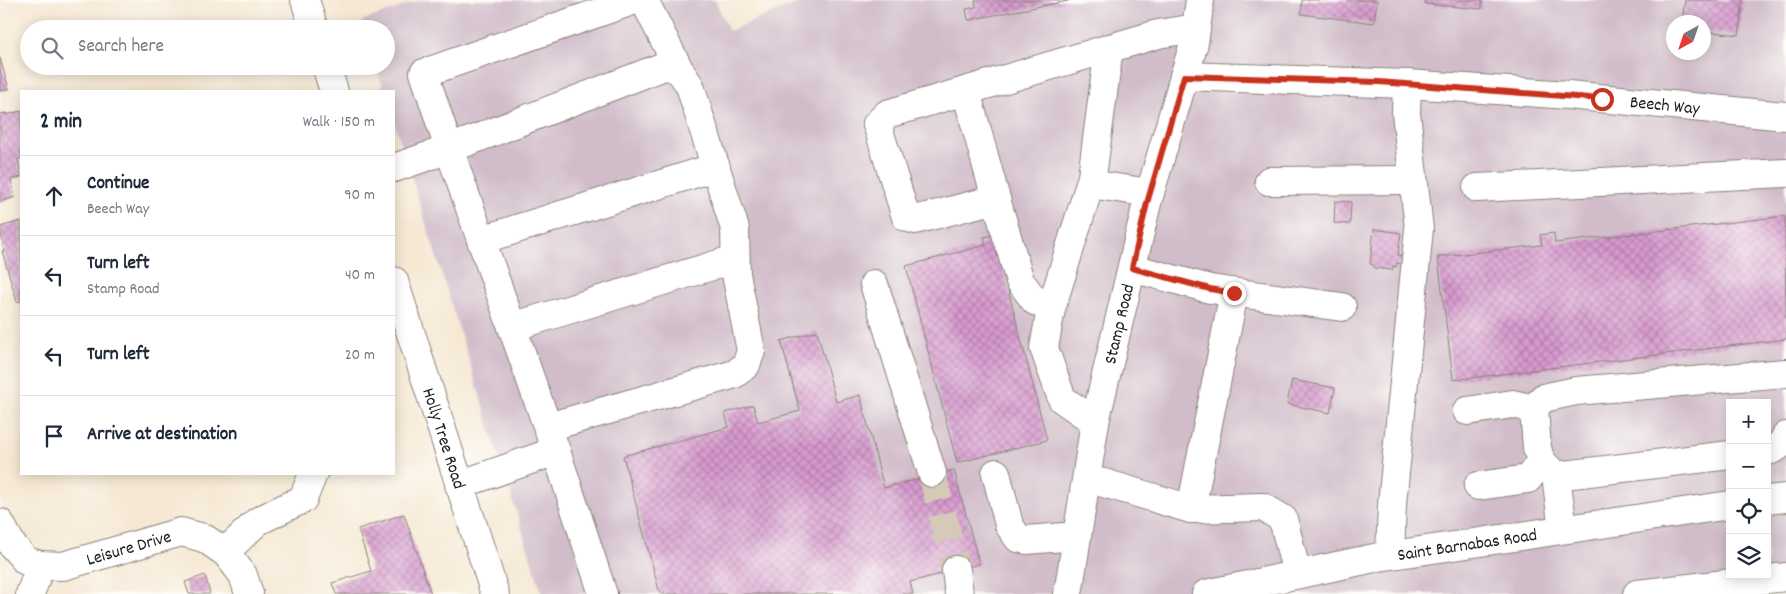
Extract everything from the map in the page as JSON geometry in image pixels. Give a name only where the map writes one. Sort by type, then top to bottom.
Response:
[{"type":"street","points":[[305,0],[311,20]]},
{"type":"street","points":[[604,594],[424,73],[635,0]]},
{"type":"street","points":[[459,485],[552,439],[735,374],[746,365],[751,351],[736,274],[735,229],[690,86],[680,71],[644,0]]},
{"type":"street","name":"Stamp Road","points":[[1068,594],[1095,422],[1150,192],[1196,28],[1200,0]]},
{"type":"street","points":[[996,199],[914,220],[906,217],[878,124],[887,114],[1158,34],[1196,28]]},
{"type":"street","points":[[1095,422],[1062,399],[1044,348],[1052,309],[1090,184],[1106,89],[1109,48]]},
{"type":"street","points":[[395,168],[449,149],[666,65],[680,71]]},
{"type":"street","points":[[329,75],[334,90]]},
{"type":"street","name":"Beech Way","points":[[1184,76],[1407,84],[1568,95],[1786,116]]},
{"type":"street","points":[[1390,555],[1392,504],[1419,229],[1406,113],[1407,84]]},
{"type":"street","points":[[966,91],[1020,281],[1035,301],[1052,309]]},
{"type":"street","points":[[481,240],[716,167]]},
{"type":"street","points":[[1477,188],[1786,173]]},
{"type":"street","points":[[1268,181],[1413,180]]},
{"type":"street","points":[[1090,184],[1150,192]]},
{"type":"street","points":[[512,328],[736,259]]},
{"type":"street","points":[[1132,268],[1210,289],[1342,307]]},
{"type":"street","name":"Holly Tree Road","points":[[395,284],[495,594]]},
{"type":"street","points":[[874,284],[932,474]]},
{"type":"street","points":[[1191,509],[1234,293]]},
{"type":"street","points":[[1563,529],[1548,469],[1537,448],[1534,409],[1543,398],[1576,391],[1786,373]]},
{"type":"street","points":[[1468,411],[1513,404],[1534,409]]},
{"type":"street","points":[[1771,450],[1784,442],[1786,436]]},
{"type":"street","points":[[1478,486],[1528,479],[1548,469],[1726,456]]},
{"type":"street","points":[[996,473],[1010,525],[1018,538],[1026,540],[1077,536]]},
{"type":"street","points":[[225,552],[258,521],[303,499],[313,475]]},
{"type":"street","points":[[1087,478],[1191,509],[1263,507],[1283,519],[1297,574]]},
{"type":"street","points":[[1771,500],[1786,498]]},
{"type":"street","name":"Saint Barnabas Road","points":[[1206,594],[1390,555],[1726,506]]},
{"type":"street","name":"Leisure Drive","points":[[0,524],[12,545],[26,561],[41,565],[63,566],[181,532],[204,538],[225,552],[243,575],[248,594]]},
{"type":"street","points":[[30,594],[41,565]]},
{"type":"street","points":[[1637,594],[1786,577]]},
{"type":"shaded area","points":[[421,0],[715,0],[729,31],[805,0],[1786,0],[1786,594],[542,594],[395,124],[395,90],[384,90],[379,75],[395,75],[395,20],[365,20]]},
{"type":"building","points":[[975,0],[1068,1],[968,20],[966,9],[976,7]]},
{"type":"building","points":[[1302,0],[1377,0],[1374,23],[1301,14]]},
{"type":"building","points":[[1425,0],[1482,0],[1482,9],[1425,4]]},
{"type":"building","points":[[1685,0],[1743,0],[1739,35],[1711,32],[1711,15],[1683,15]]},
{"type":"building","points":[[0,58],[9,89],[0,91]]},
{"type":"building","points":[[20,111],[20,158],[18,159],[20,177],[11,180],[15,197],[0,202],[0,114],[6,113],[6,115]]},
{"type":"building","points":[[1335,201],[1351,202],[1350,224],[1334,223]]},
{"type":"building","points":[[1785,216],[1786,339],[1453,380],[1438,257],[1542,245],[1540,235],[1554,233],[1555,243]]},
{"type":"building","points":[[20,221],[20,301],[17,302],[2,251],[4,251],[0,227]]},
{"type":"building","points":[[1374,229],[1401,233],[1398,255],[1403,256],[1402,264],[1397,263],[1396,267],[1393,266],[1392,270],[1374,268],[1374,265],[1370,264]]},
{"type":"building","points":[[994,235],[1047,440],[957,463],[906,266],[986,245],[984,237]]},
{"type":"building","points":[[817,331],[836,402],[860,395],[884,488],[954,470],[979,564],[910,582],[913,594],[660,594],[623,456],[729,427],[725,413],[753,405],[758,422],[800,411],[781,341]]},
{"type":"building","points":[[1292,380],[1335,388],[1330,413],[1287,404]]},
{"type":"building","points":[[404,514],[431,594],[336,594],[332,583],[371,571],[358,529]]},
{"type":"building","points":[[205,575],[210,594],[189,594],[185,582]]},
{"type":"tunnel","points":[[932,473],[956,570]]},
{"type":"route","points":[[1234,293],[1210,289],[1132,268],[1147,203],[1184,76],[1379,82],[1602,99]]}]
